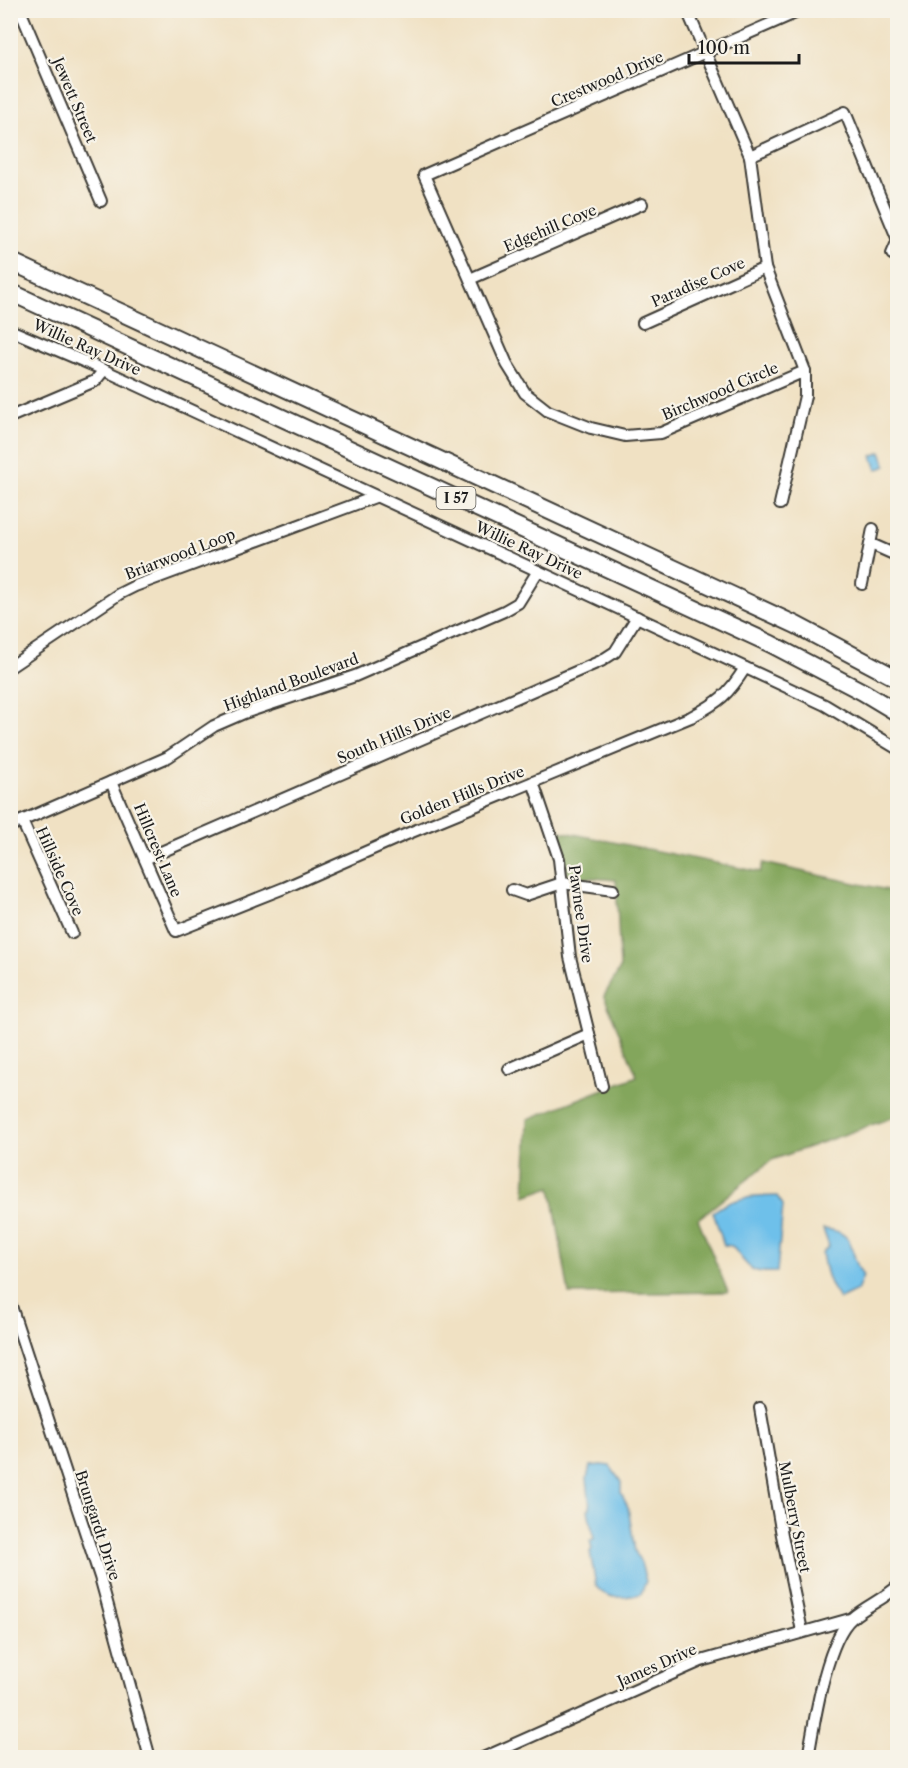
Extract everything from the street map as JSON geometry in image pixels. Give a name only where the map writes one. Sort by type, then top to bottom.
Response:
[{"type":"highway","name":"I 57","points":[[10,261],[796,625],[897,679]]},
{"type":"highway","name":"I 57","points":[[10,292],[771,644],[863,692],[897,713]]},
{"type":"street","name":"Jewett Street","points":[[20,10],[101,201]]},
{"type":"street","points":[[687,10],[750,156],[765,268],[806,370],[806,396],[780,504]]},
{"type":"street","name":"Crestwood Drive","points":[[424,175],[802,10]]},
{"type":"street","points":[[750,156],[845,112],[897,240],[892,255]]},
{"type":"street","name":"Birchwood Circle","points":[[424,175],[507,364],[525,393],[548,411],[591,428],[625,436],[661,433],[806,370]]},
{"type":"street","name":"Edgehill Cove","points":[[470,279],[642,204]]},
{"type":"street","name":"Paradise Cove","points":[[642,323],[765,268]]},
{"type":"street","name":"Willie Ray Drive","points":[[10,330],[104,370],[637,616],[825,705],[897,748]]},
{"type":"street","points":[[10,417],[95,381],[104,370]]},
{"type":"street","name":"Briarwood Loop","points":[[10,667],[135,586],[375,497]]},
{"type":"street","points":[[862,584],[873,529]]},
{"type":"street","points":[[871,544],[897,556]]},
{"type":"street","name":"Highland Boulevard","points":[[10,826],[168,757],[214,726],[244,713],[356,676],[504,612],[518,603],[538,570]]},
{"type":"street","name":"South Hills Drive","points":[[145,859],[601,661],[615,652],[637,616]]},
{"type":"street","name":"Golden Hills Drive","points":[[176,931],[666,728],[717,704],[733,688],[746,668]]},
{"type":"street","name":"Hillcrest Lane","points":[[111,782],[176,931]]},
{"type":"street","name":"Pawnee Drive","points":[[533,782],[559,859],[570,957],[602,1086]]},
{"type":"street","name":"Hillside Cove","points":[[22,821],[72,933]]},
{"type":"street","points":[[512,890],[526,895],[562,883],[613,890]]},
{"type":"street","points":[[509,1069],[590,1034]]},
{"type":"street","name":"Brungardt Drive","points":[[10,1303],[100,1577],[150,1758]]},
{"type":"street","name":"Mulberry Street","points":[[760,1408],[782,1535],[802,1631]]},
{"type":"street","points":[[808,1758],[819,1694],[836,1640],[850,1619],[897,1590]]},
{"type":"street","name":"James Drive","points":[[483,1758],[701,1661],[850,1619]]},
{"type":"green space","points":[[559,831],[760,872],[763,863],[897,892],[897,1116],[772,1160],[698,1219],[728,1292],[569,1294],[551,1187],[525,1196],[528,1119],[637,1076],[604,996],[620,968],[616,880],[568,876]]},
{"type":"water","points":[[881,452],[886,466],[877,470],[872,456]]},
{"type":"water","points":[[777,1196],[783,1205],[777,1272],[760,1272],[750,1268],[732,1246],[724,1245],[713,1212],[736,1200]]},
{"type":"water","points":[[823,1229],[843,1234],[848,1239],[863,1276],[857,1291],[840,1299],[826,1272],[822,1253],[829,1246]]},
{"type":"water","points":[[590,1466],[610,1466],[621,1482],[621,1493],[628,1507],[635,1551],[646,1581],[641,1594],[611,1596],[596,1586],[590,1552],[592,1549],[590,1540],[594,1539],[588,1510],[590,1508],[587,1478]]}]
